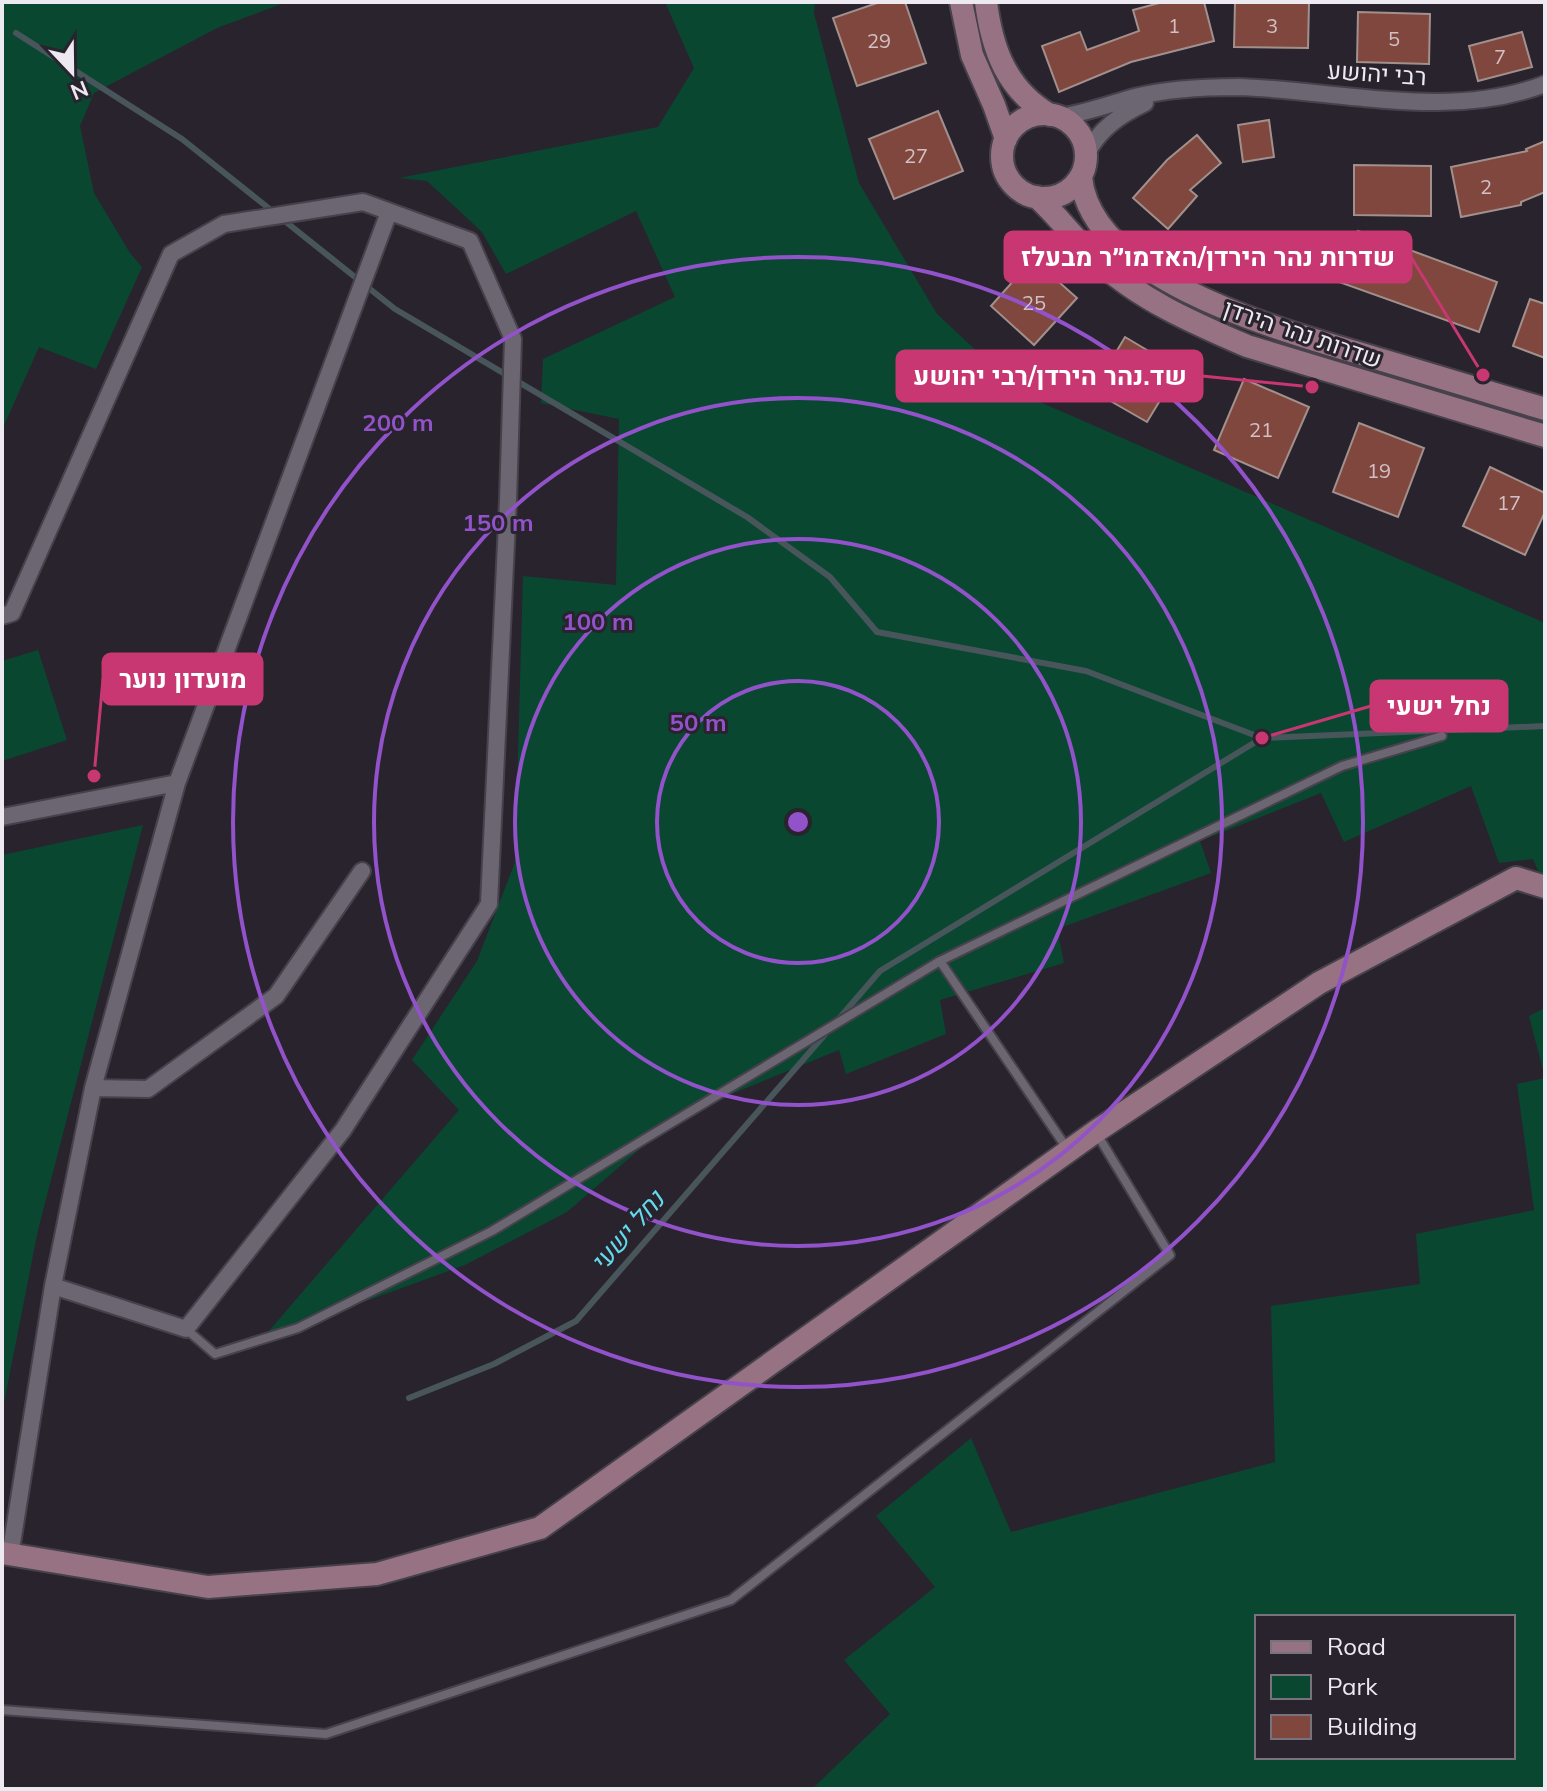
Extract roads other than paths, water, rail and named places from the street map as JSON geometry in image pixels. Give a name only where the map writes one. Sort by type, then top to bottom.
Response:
[{"type":"street","points":[[961,2],[972,55],[1006,139]]},
{"type":"street","points":[[986,2],[989,23],[1004,68],[1016,88],[1031,103],[1055,116],[1078,132],[1084,166],[1062,194],[1037,197],[1015,186],[1007,176],[1002,152],[1013,128],[1024,119],[1037,115],[1055,116]]},
{"type":"street","name":"רבי יהושע","points":[[1055,116],[1083,113],[1158,92],[1236,87],[1404,101],[1468,101],[1526,91],[1545,84]]},
{"type":"street","name":"רבי יהושע","points":[[1084,166],[1094,140],[1126,112],[1173,94],[1205,89]]},
{"type":"street","name":"שדרות נהר הירדן","points":[[1084,166],[1086,203],[1099,225],[1130,254],[1184,289],[1256,322],[1545,409]]},
{"type":"street","name":"שדרות נהר הירדן","points":[[1037,197],[1114,275],[1172,312],[1247,346],[1545,436]]},
{"type":"street","points":[[2,616],[12,613],[171,254],[224,224],[363,202],[470,241],[513,339],[489,904],[343,1130],[186,1329],[53,1286]]},
{"type":"street","points":[[389,212],[177,783],[93,1088],[53,1286],[6,1554],[208,1587],[377,1574],[540,1528],[1095,1132],[1319,983],[1516,878],[1545,887]]},
{"type":"street","points":[[2,817],[177,783]]},
{"type":"street","points":[[93,1088],[148,1089],[276,996],[362,871]]},
{"type":"lane","points":[[186,1329],[215,1354],[298,1328],[492,1231],[940,961],[1342,766],[1442,736]]},
{"type":"lane","points":[[940,961],[1068,1151]]},
{"type":"lane","points":[[2,1710],[326,1734],[731,1600],[1170,1255],[1095,1132]]},
{"type":"waterway","points":[[16,33],[182,139],[395,309],[747,517],[830,577],[877,632],[1086,671],[1262,738]]},
{"type":"waterway","name":"נחל ישעי","points":[[836,1022],[880,971],[1262,738],[1545,726]]},
{"type":"waterway","name":"נחל ישעי","points":[[409,1398],[494,1364],[576,1321],[828,1031]]},
{"type":"place","name":"שדרות נהר הירדן/האדמו״ר מבעלז","points":[[1483,375]]},
{"type":"place","name":"שד.נהר הירדן/רבי יהושע","points":[[1312,387]]},
{"type":"place","name":"נחל ישעי","points":[[1262,738]]},
{"type":"place","name":"מועדון נוער","points":[[94,776]]}]
